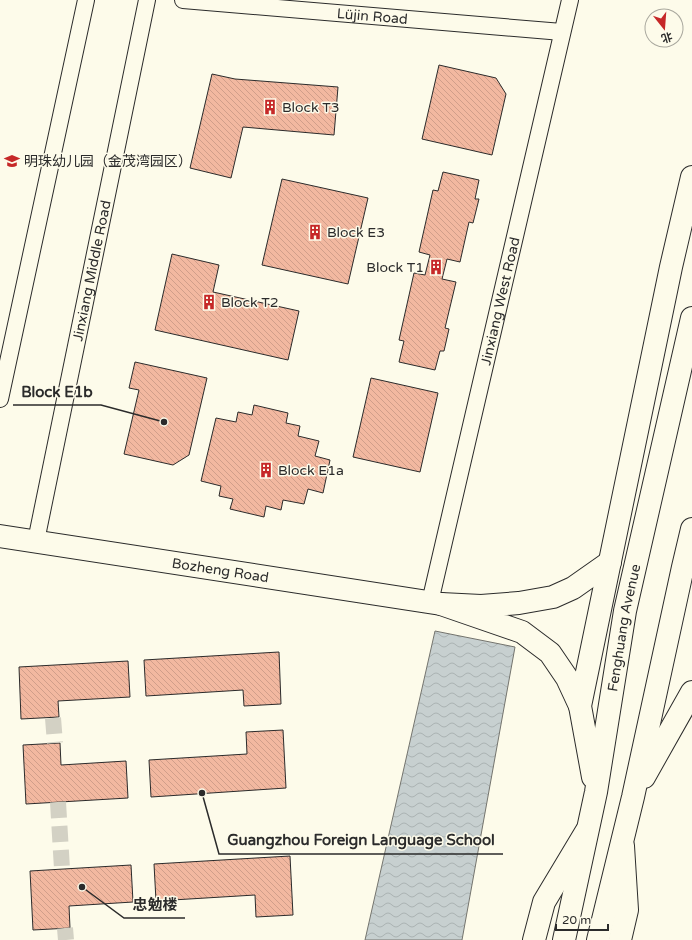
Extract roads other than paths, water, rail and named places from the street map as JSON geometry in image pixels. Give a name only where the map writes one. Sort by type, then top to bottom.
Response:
[{"type":"main road","points":[[580,706],[671,267],[692,177]]},
{"type":"main road","name":"Fenghuang Avenue","points":[[564,940],[596,792],[624,611],[692,318]]},
{"type":"main road","points":[[598,940],[633,797],[692,530]]},
{"type":"main road","name":"Bozheng Road","points":[[0,536],[435,603]]},
{"type":"main road","points":[[435,603],[481,606],[519,603],[553,597],[573,588],[610,562]]},
{"type":"main road","points":[[435,603],[522,632],[550,653],[567,678],[580,706],[596,792]]},
{"type":"main road","points":[[633,797],[692,692]]},
{"type":"main road","points":[[534,940],[544,902],[588,829]]},
{"type":"main road","points":[[620,940],[627,910],[622,838]]},
{"type":"street","points":[[0,399],[86,0]]},
{"type":"street","name":"Jinxiang Middle Road","points":[[36,541],[147,0]]},
{"type":"street","name":"Lüjin Road","points":[[183,0],[562,32]]},
{"type":"street","name":"Jinxiang West Road","points":[[435,603],[570,0]]},
{"type":"water","points":[[435,631],[515,647],[462,940],[365,940]]},
{"type":"tunnel","points":[[53,718],[55,743]]},
{"type":"tunnel","points":[[58,802],[62,869]]},
{"type":"tunnel","points":[[65,928],[66,940]]},
{"type":"place","name":"Block T3","points":[[270,107]]},
{"type":"place","name":"明珠幼儿园（金茂湾园区）","points":[[12,161]]},
{"type":"place","name":"Block E3","points":[[315,232]]},
{"type":"place","name":"Block T1","points":[[436,267]]},
{"type":"place","name":"Block T2","points":[[209,302]]},
{"type":"place","name":"Block E1b","points":[[164,422]]},
{"type":"place","name":"Block E1a","points":[[266,470]]},
{"type":"place","name":"Guangzhou Foreign Language School","points":[[202,793]]},
{"type":"place","name":"忠勉楼","points":[[82,887]]}]
